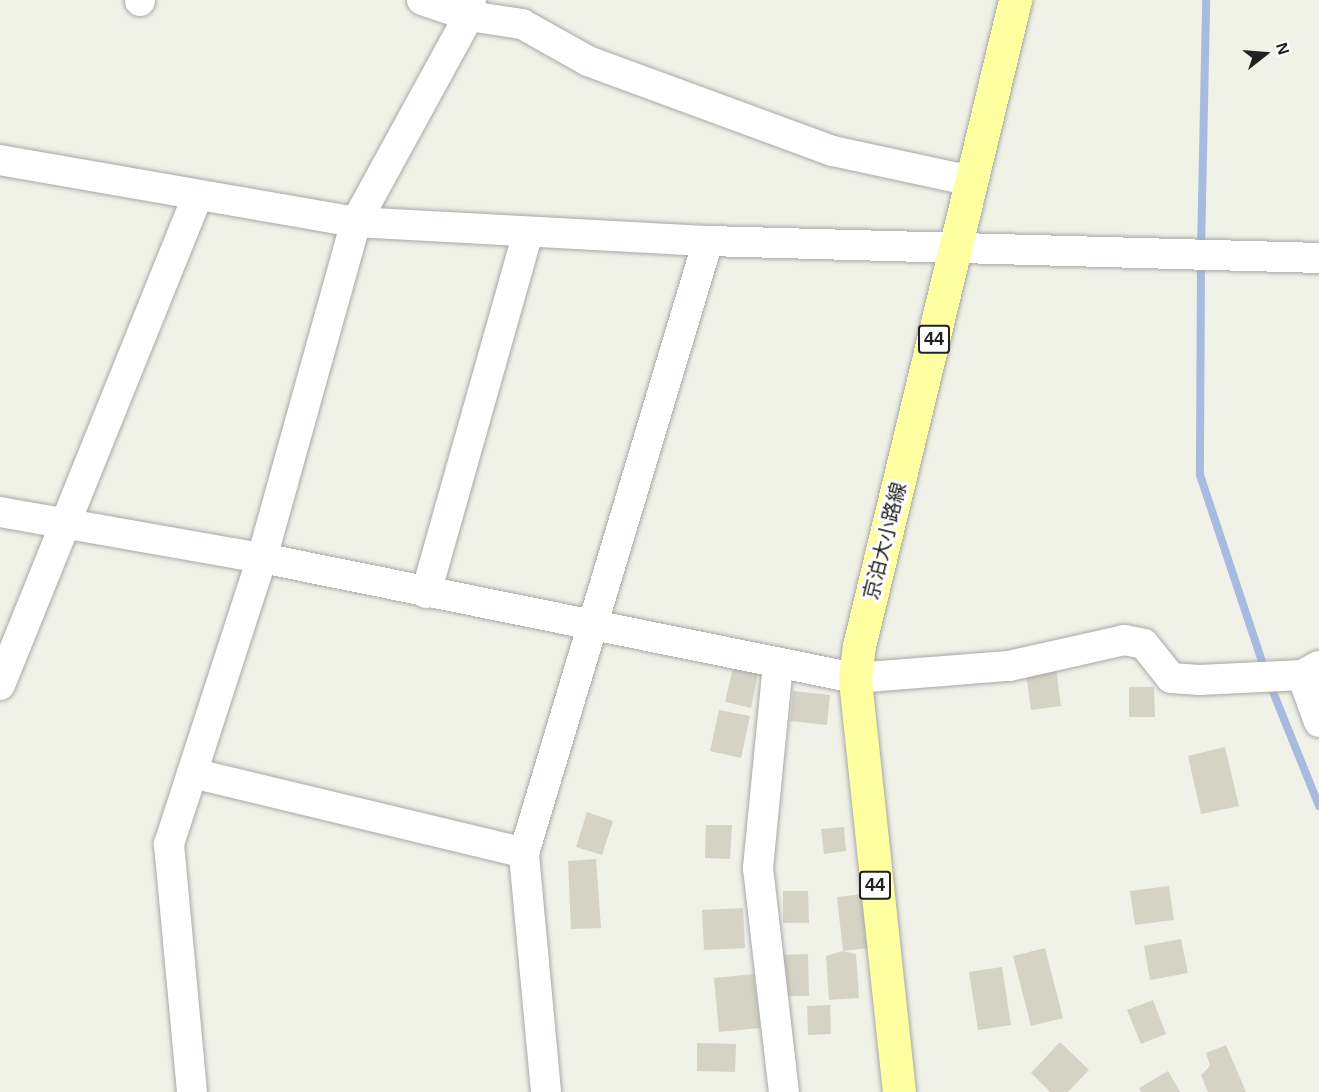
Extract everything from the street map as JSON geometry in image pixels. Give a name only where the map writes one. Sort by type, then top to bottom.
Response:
[{"type":"main road","name":"京泊大小路線","points":[[899,1092],[855,678],[859,646],[1015,0]]},
{"type":"street","points":[[422,0],[470,8],[522,24],[588,61],[833,151],[972,181]]},
{"type":"street","points":[[192,1092],[170,844],[262,558],[356,222],[470,8]]},
{"type":"street","points":[[0,160],[356,222],[708,241],[1319,258]]},
{"type":"street","points":[[0,685],[62,524],[198,195]]},
{"type":"street","points":[[426,593],[528,232]]},
{"type":"street","points":[[546,1092],[524,853],[589,627],[708,241]]},
{"type":"street","points":[[0,512],[262,558],[589,627],[855,678],[1009,666],[1124,640],[1144,644],[1171,678],[1262,677],[1311,671],[1319,722]]},
{"type":"street","points":[[778,664],[758,868],[784,1092]]},
{"type":"street","points":[[192,773],[524,853]]},
{"type":"building","points":[[1055,661],[1061,706],[1031,710],[1025,665]]},
{"type":"building","points":[[734,663],[759,669],[751,708],[725,702]]},
{"type":"building","points":[[1129,687],[1154,687],[1155,717],[1129,717]]},
{"type":"building","points":[[793,691],[830,695],[827,725],[790,721]]},
{"type":"building","points":[[719,710],[750,716],[741,758],[710,751]]},
{"type":"building","points":[[1225,747],[1239,806],[1201,814],[1188,756]]},
{"type":"building","points":[[587,812],[613,821],[602,855],[576,847]]},
{"type":"building","points":[[706,825],[732,825],[730,859],[705,858]]},
{"type":"building","points":[[844,827],[846,851],[824,854],[821,829]]},
{"type":"building","points":[[596,859],[601,928],[571,929],[568,861]]},
{"type":"building","points":[[1169,886],[1174,920],[1135,925],[1130,891]]},
{"type":"building","points":[[783,891],[808,891],[809,923],[783,923]]},
{"type":"building","points":[[863,894],[870,948],[843,951],[837,897]]},
{"type":"building","points":[[743,908],[745,948],[704,950],[702,910]]},
{"type":"building","points":[[1181,939],[1188,973],[1150,980],[1144,946]]},
{"type":"building","points":[[1045,948],[1063,1018],[1031,1026],[1013,956]]},
{"type":"building","points":[[843,951],[856,954],[859,998],[829,1000],[826,956]]},
{"type":"building","points":[[808,954],[809,996],[782,996],[781,955]]},
{"type":"building","points":[[1002,967],[1011,1025],[978,1030],[969,972]]},
{"type":"building","points":[[754,974],[760,1028],[719,1032],[714,978]]},
{"type":"building","points":[[1153,1000],[1166,1034],[1141,1044],[1127,1010]]},
{"type":"building","points":[[830,1005],[831,1034],[808,1035],[807,1006]]},
{"type":"building","points":[[1060,1042],[1089,1070],[1068,1092],[1050,1092],[1031,1073]]},
{"type":"building","points":[[697,1043],[736,1044],[735,1072],[697,1071]]},
{"type":"building","points":[[1226,1045],[1246,1092],[1208,1092],[1201,1075],[1210,1066],[1206,1053]]},
{"type":"building","points":[[1168,1071],[1180,1092],[1141,1092],[1139,1088]]},
{"type":"waterway","points":[[1201,249],[1206,0]]},
{"type":"waterway","points":[[1201,261],[1200,475],[1265,670]]},
{"type":"waterway","points":[[1269,682],[1319,806]]}]
